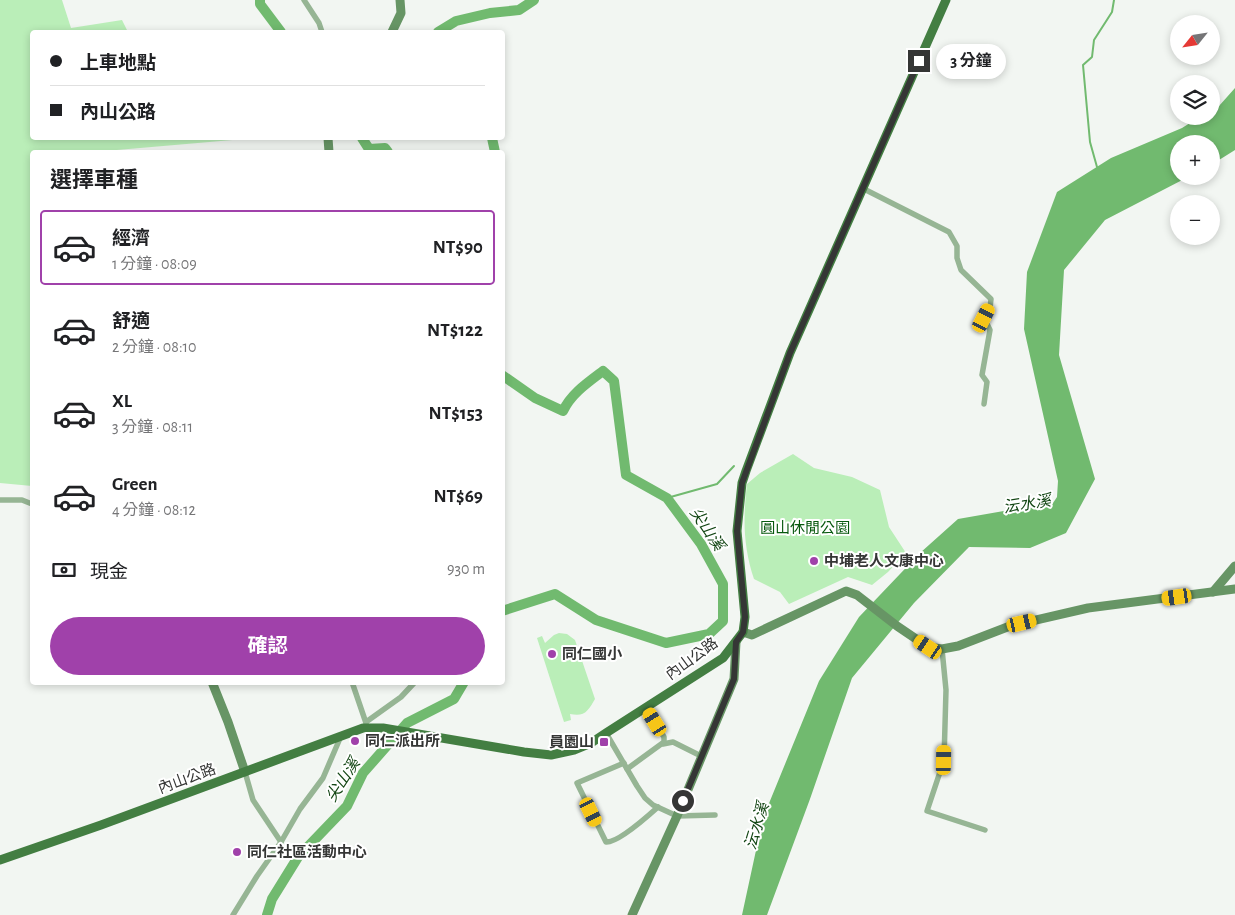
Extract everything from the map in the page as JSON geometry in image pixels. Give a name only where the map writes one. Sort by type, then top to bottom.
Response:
[{"type":"main road","points":[[743,632],[745,617],[737,531],[742,483],[790,353],[946,0]]},
{"type":"main road","name":"內山公路","points":[[0,860],[245,772],[341,736],[367,724],[524,752],[552,755],[574,750],[591,743],[723,658],[743,632]]},
{"type":"street","points":[[304,0],[321,30]]},
{"type":"street","points":[[393,30],[401,13],[400,0]]},
{"type":"street","points":[[862,188],[949,232],[957,246],[957,258],[961,270],[991,299],[990,308],[984,318],[990,330],[982,374],[987,382],[984,404]]},
{"type":"street","points":[[0,500],[22,500],[30,503]]},
{"type":"street","points":[[1213,592],[1235,566]]},
{"type":"street","points":[[743,632],[752,634],[846,591],[857,595],[928,647],[942,649],[958,646],[1010,626],[1088,608],[1235,589]]},
{"type":"street","points":[[632,915],[677,816],[734,679],[736,642]]},
{"type":"street","points":[[942,649],[946,690],[944,760],[927,811],[985,830]]},
{"type":"street","points":[[213,685],[228,722],[253,800],[281,842]]},
{"type":"street","points":[[353,685],[367,724],[412,685]]},
{"type":"street","points":[[646,708],[664,737],[663,744]]},
{"type":"street","points":[[606,733],[645,798],[677,816],[715,815]]},
{"type":"street","points":[[233,915],[281,842],[300,809],[323,778],[341,736]]},
{"type":"street","points":[[627,769],[663,744],[673,742],[702,756]]},
{"type":"street","points":[[624,763],[577,783],[606,842],[612,842],[640,823],[658,807]]},
{"type":"green space","points":[[0,0],[62,0],[71,28],[122,20],[127,30],[30,30],[30,140],[232,140],[117,150],[30,150],[30,486],[0,483]]},
{"type":"green space","name":"圓山休閒公園","points":[[793,454],[814,468],[852,477],[880,490],[889,527],[906,553],[872,585],[848,577],[789,604],[780,592],[754,579],[750,567],[745,532],[747,484],[760,473]]},
{"type":"green space","points":[[559,633],[567,634],[575,640],[595,699],[586,712],[579,715],[570,714],[571,720],[564,722],[537,638],[542,636],[545,643]]},
{"type":"shaded area","points":[[1235,88],[1235,150],[1220,159],[1220,135],[1170,135],[1170,185],[1173,185],[1105,220],[1064,270],[1059,355],[1095,479],[1066,533],[1030,548],[969,547],[914,603],[852,678],[767,915],[742,915],[763,818],[819,681],[859,617],[920,553],[958,519],[1027,507],[1051,506],[1057,497],[1058,481],[1024,329],[1027,272],[1057,192],[1111,158],[1187,125],[1220,125],[1220,105]]},
{"type":"waterway","points":[[260,0],[260,4],[280,30]]},
{"type":"waterway","name":"尖山溪","points":[[441,30],[456,21],[490,13],[519,10],[534,0]]},
{"type":"waterway","points":[[1097,167],[1090,142],[1083,65],[1092,57],[1094,40],[1112,12],[1114,0]]},
{"type":"waterway","points":[[363,140],[369,149],[385,148],[386,150]]},
{"type":"waterway","name":"尖山溪","points":[[492,140],[495,150]]},
{"type":"waterway","name":"尖山溪","points":[[505,377],[535,398],[563,411],[575,394],[603,371],[614,381],[626,475],[667,498],[701,544],[723,584],[723,621],[709,634],[666,643],[596,620],[555,594],[505,610]]},
{"type":"waterway","points":[[667,498],[717,484],[734,466]]},
{"type":"waterway","name":"尖山溪","points":[[267,915],[272,899],[298,857],[347,806],[363,773],[407,723],[454,699],[462,685]]},
{"type":"place","name":"中埔老人文康中心","points":[[814,561]]},
{"type":"place","name":"同仁國小","points":[[552,654]]},
{"type":"place","name":"同仁派出所","points":[[355,741]]},
{"type":"place","name":"員園山","points":[[604,742]]},
{"type":"place","name":"同仁社區活動中心","points":[[237,852]]},
{"type":"route","points":[[683,801],[734,679],[736,642],[743,632],[745,617],[737,531],[742,483],[790,353],[919,61]]},
{"type":"water label","name":"沄水溪","points":[[1027,504]]},
{"type":"water label","name":"沄水溪","points":[[757,826]]}]
